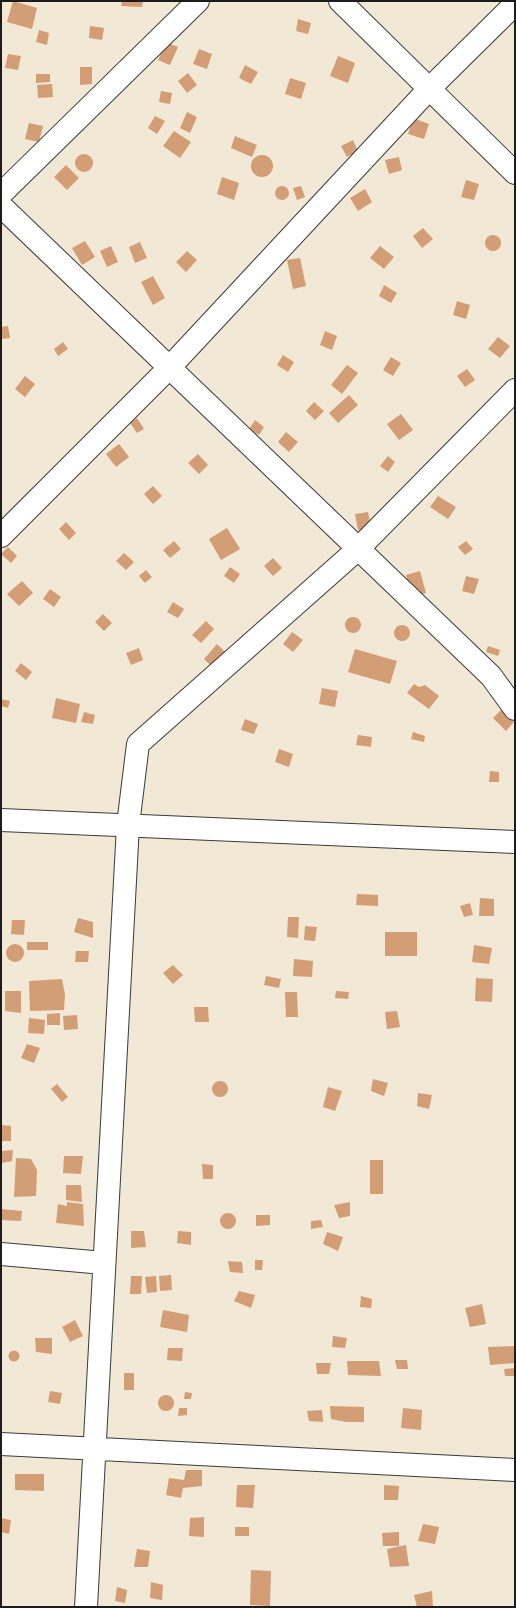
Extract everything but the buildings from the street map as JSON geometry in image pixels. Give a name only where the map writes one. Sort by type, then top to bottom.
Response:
[{"type":"street","points":[[1,194],[198,1]]},
{"type":"street","points":[[340,1],[515,173]]},
{"type":"street","points":[[1,536],[169,368],[429,89],[515,4]]},
{"type":"street","points":[[1,206],[491,676],[515,709]]},
{"type":"street","points":[[86,1607],[128,826],[138,744],[358,549],[515,390]]},
{"type":"street","points":[[1,820],[515,842]]},
{"type":"street","points":[[1,1254],[104,1263]]},
{"type":"street","points":[[1,1444],[515,1470]]}]
